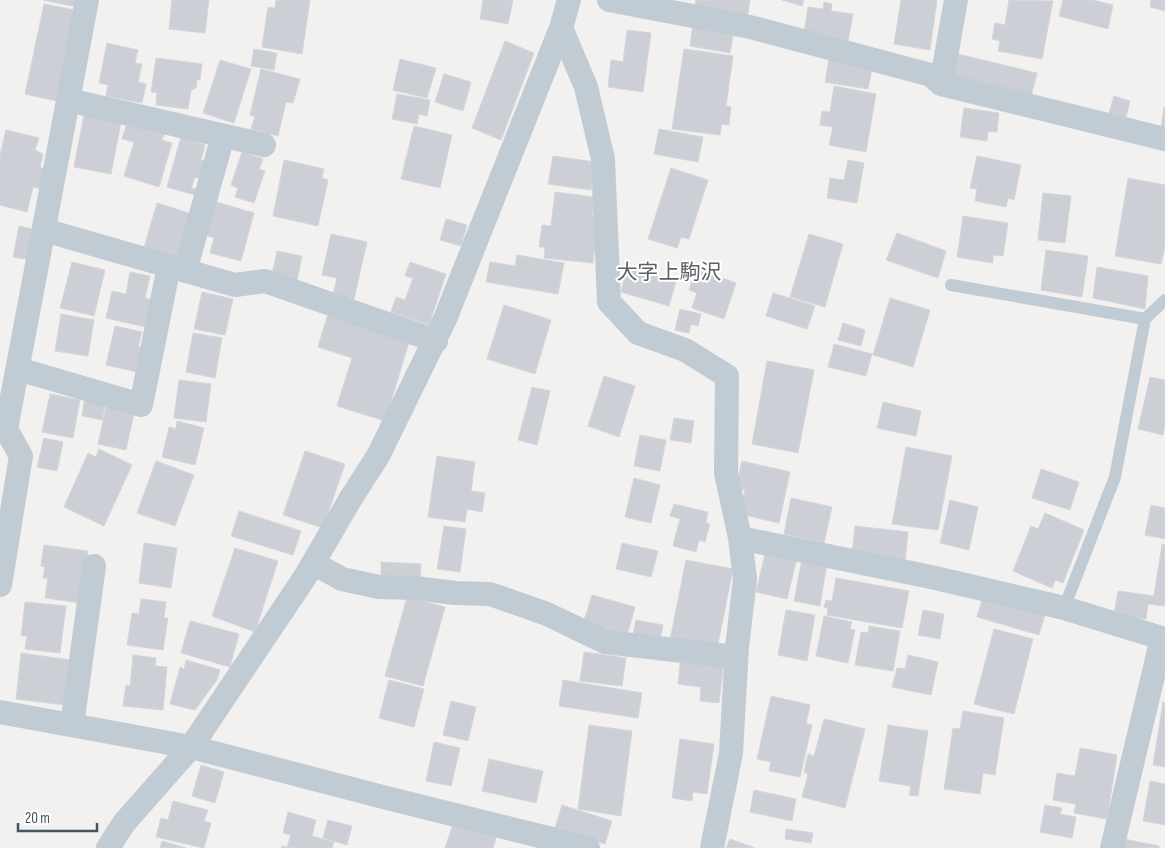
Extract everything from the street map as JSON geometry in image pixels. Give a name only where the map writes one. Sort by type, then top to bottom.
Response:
[{"type":"street","points":[[0,584],[21,456],[3,428],[18,370],[87,0]]},
{"type":"street","points":[[108,848],[124,823],[191,747],[313,563],[378,456],[436,341],[561,28],[569,0]]},
{"type":"street","points":[[609,0],[750,27],[930,75],[941,84],[1165,139]]},
{"type":"street","points":[[941,84],[956,0]]},
{"type":"street","points":[[561,28],[586,87],[603,159],[609,302],[638,333],[685,350],[727,376],[726,473],[740,538],[745,579],[736,657],[731,753],[712,848]]},
{"type":"street","points":[[68,100],[264,146]]},
{"type":"street","points":[[18,370],[141,405],[177,268],[223,136]]},
{"type":"street","points":[[44,230],[234,285],[265,281],[436,341]]},
{"type":"street","points":[[740,538],[931,577],[1064,608],[1163,639],[1112,848]]},
{"type":"street","points":[[313,563],[342,580],[379,587],[490,594],[546,614],[605,642],[736,657]]},
{"type":"street","points":[[72,726],[94,566]]},
{"type":"street","points":[[0,712],[191,747],[562,844],[588,848]]},
{"type":"lane","points":[[952,285],[1144,319]]},
{"type":"lane","points":[[1064,608],[1115,477],[1144,319],[1165,300]]},
{"type":"building","points":[[43,0],[78,0],[77,7]]},
{"type":"building","points":[[172,0],[209,0],[205,33],[169,29]]},
{"type":"building","points":[[276,0],[310,0],[302,54],[262,47],[268,7],[275,8]]},
{"type":"building","points":[[483,0],[513,0],[508,24],[480,19]]},
{"type":"building","points":[[696,0],[750,0],[747,19],[694,11]]},
{"type":"building","points":[[782,0],[804,0],[802,6]]},
{"type":"building","points":[[901,0],[937,0],[930,50],[894,44]]},
{"type":"building","points":[[1009,0],[1053,1],[1042,59],[998,51],[1000,41],[992,39],[995,23],[1005,25]]},
{"type":"building","points":[[1063,0],[1092,0],[1113,5],[1108,29],[1059,16]]},
{"type":"building","points":[[1151,0],[1165,0],[1165,11],[1150,7]]},
{"type":"building","points":[[824,2],[832,4],[831,11],[853,14],[848,41],[804,33],[808,7],[823,9]]},
{"type":"building","points":[[44,4],[80,11],[61,102],[25,94]]},
{"type":"building","points":[[693,23],[734,30],[730,53],[690,46]]},
{"type":"building","points":[[627,30],[651,33],[643,92],[608,87],[611,60],[623,62]]},
{"type":"building","points":[[505,41],[534,53],[501,140],[472,128]]},
{"type":"building","points":[[107,43],[138,50],[135,63],[142,64],[138,82],[146,84],[142,103],[106,96],[108,85],[99,83]]},
{"type":"building","points":[[254,49],[277,53],[274,70],[251,66]]},
{"type":"building","points":[[684,49],[733,56],[726,106],[731,107],[729,125],[722,124],[720,135],[672,129]]},
{"type":"building","points":[[958,54],[1037,73],[1031,97],[953,79]]},
{"type":"building","points":[[830,55],[873,63],[868,89],[825,82]]},
{"type":"building","points":[[156,58],[202,64],[200,80],[197,79],[196,88],[191,90],[188,109],[156,105],[157,93],[151,92]]},
{"type":"building","points":[[400,59],[436,68],[427,98],[393,90]]},
{"type":"building","points":[[220,60],[251,69],[234,123],[203,113]]},
{"type":"building","points":[[261,69],[300,79],[293,103],[286,102],[278,136],[251,129],[255,117],[250,115]]},
{"type":"building","points":[[444,74],[471,82],[463,111],[435,102]]},
{"type":"building","points":[[834,86],[876,94],[866,152],[829,145],[833,127],[820,125],[822,111],[830,112]]},
{"type":"building","points":[[397,94],[430,100],[427,116],[419,114],[417,124],[392,119]]},
{"type":"building","points":[[1114,96],[1130,101],[1126,117],[1109,113]]},
{"type":"building","points":[[1164,107],[1165,129],[1161,129]]},
{"type":"building","points":[[964,108],[999,113],[997,132],[988,131],[987,141],[960,137]]},
{"type":"building","points":[[84,115],[121,122],[111,174],[74,167]]},
{"type":"building","points":[[127,123],[164,134],[162,140],[172,143],[159,187],[124,176],[134,142],[122,139]]},
{"type":"building","points":[[414,126],[452,135],[440,188],[401,179]]},
{"type":"building","points":[[659,129],[703,137],[698,162],[654,154]]},
{"type":"building","points":[[6,130],[39,138],[35,150],[43,154],[40,167],[46,170],[42,189],[33,187],[27,212],[0,205],[0,155]]},
{"type":"building","points":[[181,137],[205,145],[201,160],[212,163],[207,180],[195,177],[191,188],[197,189],[195,195],[167,187]]},
{"type":"building","points":[[242,152],[263,159],[259,169],[265,171],[254,203],[235,197],[238,188],[231,185]]},
{"type":"building","points":[[553,156],[595,162],[591,190],[548,184]]},
{"type":"building","points":[[977,156],[1021,165],[1014,200],[1008,198],[1006,207],[975,201],[977,189],[970,188]]},
{"type":"building","points":[[284,160],[324,169],[322,178],[328,180],[318,226],[273,216]]},
{"type":"building","points":[[848,160],[864,163],[857,203],[827,198],[830,178],[844,180]]},
{"type":"building","points":[[671,168],[708,180],[689,239],[681,237],[677,248],[648,239]]},
{"type":"building","points":[[1128,178],[1165,185],[1165,246],[1161,264],[1115,256]]},
{"type":"building","points":[[555,192],[594,197],[592,216],[598,216],[593,263],[544,258],[545,247],[539,247],[542,225],[551,226]]},
{"type":"building","points":[[1043,193],[1071,196],[1065,243],[1038,240]]},
{"type":"building","points":[[213,201],[254,213],[241,261],[210,253],[214,238],[203,234]]},
{"type":"building","points":[[157,203],[192,214],[179,258],[144,248]]},
{"type":"building","points":[[963,216],[1008,223],[1003,256],[993,255],[993,263],[957,257]]},
{"type":"building","points":[[446,219],[467,225],[461,246],[440,240]]},
{"type":"building","points":[[19,226],[36,230],[31,260],[13,257]]},
{"type":"building","points":[[897,233],[946,251],[938,278],[886,260]]},
{"type":"building","points":[[331,234],[367,242],[354,299],[333,295],[337,278],[322,275]]},
{"type":"building","points":[[809,234],[843,244],[825,307],[790,297]]},
{"type":"building","points":[[1046,250],[1088,256],[1082,297],[1041,290]]},
{"type":"building","points":[[277,251],[302,256],[297,281],[272,275]]},
{"type":"building","points":[[517,255],[564,263],[558,294],[486,282],[490,262],[515,266]]},
{"type":"building","points":[[72,262],[105,270],[94,316],[60,308]]},
{"type":"building","points":[[410,262],[446,274],[429,325],[391,312],[396,297],[405,300],[413,278],[405,276]]},
{"type":"building","points":[[1097,267],[1148,276],[1145,309],[1093,298]]},
{"type":"building","points":[[627,268],[676,281],[669,306],[621,292]]},
{"type":"building","points":[[696,269],[736,283],[724,319],[692,308],[697,293],[689,290]]},
{"type":"building","points":[[130,272],[150,276],[145,298],[156,301],[150,328],[106,318],[112,291],[126,294]]},
{"type":"building","points":[[202,292],[233,299],[225,335],[194,329]]},
{"type":"building","points":[[773,293],[815,306],[807,329],[766,316]]},
{"type":"building","points":[[890,298],[930,310],[913,367],[873,355]]},
{"type":"building","points":[[504,305],[551,320],[535,374],[487,359]]},
{"type":"building","points":[[680,309],[701,314],[698,326],[691,324],[689,333],[675,330]]},
{"type":"building","points":[[61,314],[94,320],[88,356],[55,351]]},
{"type":"building","points":[[328,314],[410,339],[385,421],[337,406],[352,358],[318,347]]},
{"type":"building","points":[[843,323],[865,330],[861,346],[838,340]]},
{"type":"building","points":[[115,326],[142,332],[138,347],[147,349],[141,373],[106,365]]},
{"type":"building","points":[[193,333],[222,338],[215,378],[186,372]]},
{"type":"building","points":[[834,344],[872,354],[866,376],[828,367]]},
{"type":"building","points":[[767,361],[814,370],[798,453],[752,444]]},
{"type":"building","points":[[604,376],[635,386],[619,437],[588,426]]},
{"type":"building","points":[[1150,377],[1165,380],[1165,425],[1163,435],[1138,429]]},
{"type":"building","points":[[179,380],[211,384],[206,422],[174,418]]},
{"type":"building","points":[[532,387],[550,391],[537,445],[518,440]]},
{"type":"building","points":[[50,394],[80,400],[73,438],[42,432]]},
{"type":"building","points":[[85,397],[106,401],[102,420],[82,416]]},
{"type":"building","points":[[883,402],[921,411],[916,436],[877,428]]},
{"type":"building","points":[[106,407],[134,413],[126,450],[98,444]]},
{"type":"building","points":[[674,418],[694,421],[691,443],[670,440]]},
{"type":"building","points":[[177,421],[204,428],[195,465],[162,457],[169,427],[176,429]]},
{"type":"building","points":[[640,435],[666,440],[660,471],[634,466]]},
{"type":"building","points":[[44,438],[63,442],[57,471],[37,467]]},
{"type":"building","points":[[906,447],[952,456],[938,530],[892,524]]},
{"type":"building","points":[[99,449],[132,465],[104,526],[64,507],[88,453],[96,457]]},
{"type":"building","points":[[305,451],[345,464],[323,528],[283,515]]},
{"type":"building","points":[[437,456],[475,462],[471,491],[485,493],[482,512],[467,509],[465,522],[428,517]]},
{"type":"building","points":[[156,461],[194,475],[175,526],[137,513]]},
{"type":"building","points":[[742,461],[790,472],[779,523],[740,514],[745,490],[736,487]]},
{"type":"building","points":[[1041,469],[1079,482],[1070,510],[1032,498]]},
{"type":"building","points":[[634,478],[660,485],[651,523],[625,517]]},
{"type":"building","points":[[791,498],[832,507],[824,543],[784,534]]},
{"type":"building","points":[[950,500],[978,507],[969,550],[940,543]]},
{"type":"building","points":[[674,504],[708,512],[706,523],[710,524],[705,542],[699,540],[696,552],[673,546],[680,519],[670,516]]},
{"type":"building","points":[[1151,505],[1165,508],[1165,539],[1145,535]]},
{"type":"building","points":[[239,511],[301,531],[293,555],[231,536]]},
{"type":"building","points":[[1045,513],[1084,530],[1063,583],[1055,580],[1052,588],[1013,571],[1031,526],[1038,529]]},
{"type":"building","points":[[444,526],[466,529],[460,572],[437,569]]},
{"type":"building","points":[[855,526],[908,532],[905,561],[852,554]]},
{"type":"building","points":[[144,543],[177,548],[171,588],[139,583]]},
{"type":"building","points":[[622,543],[658,551],[651,577],[616,569]]},
{"type":"building","points":[[1162,544],[1165,545],[1165,606],[1148,604],[1146,619],[1114,614],[1118,591],[1154,596]]},
{"type":"building","points":[[44,545],[88,551],[81,603],[45,598],[48,578],[43,578],[45,567],[41,566]]},
{"type":"building","points":[[235,548],[278,561],[255,632],[212,616]]},
{"type":"building","points":[[766,550],[797,558],[787,599],[756,592]]},
{"type":"building","points":[[802,559],[827,563],[820,606],[794,601]]},
{"type":"building","points":[[686,560],[733,569],[717,649],[670,640]]},
{"type":"building","points":[[381,562],[421,564],[420,582],[381,581]]},
{"type":"building","points":[[836,578],[909,591],[902,628],[827,615],[828,608],[824,607],[826,600],[832,601]]},
{"type":"building","points":[[984,593],[1046,611],[1039,635],[977,617]]},
{"type":"building","points":[[592,595],[635,607],[627,636],[583,624]]},
{"type":"building","points":[[407,597],[445,607],[423,686],[385,676]]},
{"type":"building","points":[[141,599],[166,602],[164,618],[168,618],[163,650],[127,645],[132,613],[139,614]]},
{"type":"building","points":[[25,602],[66,606],[60,653],[25,649],[27,636],[21,636]]},
{"type":"building","points":[[786,610],[815,615],[807,661],[778,655]]},
{"type":"building","points":[[923,610],[944,614],[940,639],[918,635]]},
{"type":"building","points":[[824,616],[852,622],[850,629],[855,630],[848,663],[816,656]]},
{"type":"building","points":[[636,620],[663,625],[659,644],[632,639]]},
{"type":"building","points":[[190,621],[239,634],[230,667],[181,653]]},
{"type":"building","points":[[869,626],[900,631],[893,671],[855,665],[861,632],[868,633]]},
{"type":"building","points":[[994,629],[1033,639],[1014,714],[974,704]]},
{"type":"building","points":[[584,652],[626,658],[622,686],[580,681]]},
{"type":"building","points":[[21,653],[70,660],[65,705],[16,699]]},
{"type":"building","points":[[133,655],[156,658],[155,666],[167,667],[163,710],[123,706],[126,685],[130,686]]},
{"type":"building","points":[[908,655],[938,662],[931,695],[892,687],[897,668],[905,669]]},
{"type":"building","points":[[681,656],[724,661],[719,703],[700,701],[701,687],[678,684]]},
{"type":"building","points":[[186,660],[220,670],[217,680],[195,710],[170,704],[180,667],[184,669]]},
{"type":"building","points":[[389,680],[424,689],[414,727],[379,718]]},
{"type":"building","points":[[563,680],[642,693],[638,718],[559,706]]},
{"type":"building","points":[[771,696],[810,705],[806,724],[812,725],[800,777],[769,771],[771,762],[757,759]]},
{"type":"building","points":[[451,701],[476,707],[468,741],[443,735]]},
{"type":"building","points":[[1163,702],[1165,703],[1165,767],[1153,765]]},
{"type":"building","points":[[963,711],[1004,718],[995,775],[983,773],[980,794],[944,789],[953,728],[960,729]]},
{"type":"building","points":[[824,719],[865,729],[845,808],[802,797],[808,774],[804,772],[808,754],[814,756]]},
{"type":"building","points":[[589,725],[632,731],[621,816],[578,809]]},
{"type":"building","points":[[888,725],[928,731],[918,796],[909,795],[911,786],[879,781]]},
{"type":"building","points":[[680,739],[714,744],[707,794],[693,792],[692,801],[672,798]]},
{"type":"building","points":[[434,742],[460,748],[451,786],[426,781]]},
{"type":"building","points":[[1080,748],[1117,755],[1107,819],[1074,813],[1076,804],[1053,800],[1057,773],[1075,776]]},
{"type":"building","points":[[489,759],[543,771],[536,803],[482,791]]},
{"type":"building","points":[[201,765],[224,772],[215,803],[192,796]]},
{"type":"building","points":[[1150,781],[1165,784],[1165,825],[1143,821]]},
{"type":"building","points":[[754,790],[796,799],[792,821],[750,812]]},
{"type":"building","points":[[173,801],[208,810],[204,821],[211,823],[204,848],[156,837],[161,818],[168,820]]},
{"type":"building","points":[[562,805],[612,821],[605,844],[555,828]]},
{"type":"building","points":[[1045,805],[1062,808],[1060,814],[1076,817],[1072,838],[1040,832]]},
{"type":"building","points":[[288,812],[316,820],[312,836],[334,842],[332,848],[281,848],[282,846],[287,847],[291,835],[283,833]]},
{"type":"building","points":[[328,820],[352,826],[347,845],[323,838]]},
{"type":"building","points":[[454,821],[497,835],[493,848],[445,848]]},
{"type":"building","points":[[786,829],[813,833],[811,843],[785,839]]},
{"type":"building","points":[[730,839],[755,848],[726,848]]},
{"type":"building","points":[[1124,839],[1159,846],[1159,848],[1122,848]]},
{"type":"building","points":[[162,841],[186,848],[160,848]]},
{"type":"district","name":"大字上駒沢","points":[[669,272]]}]
